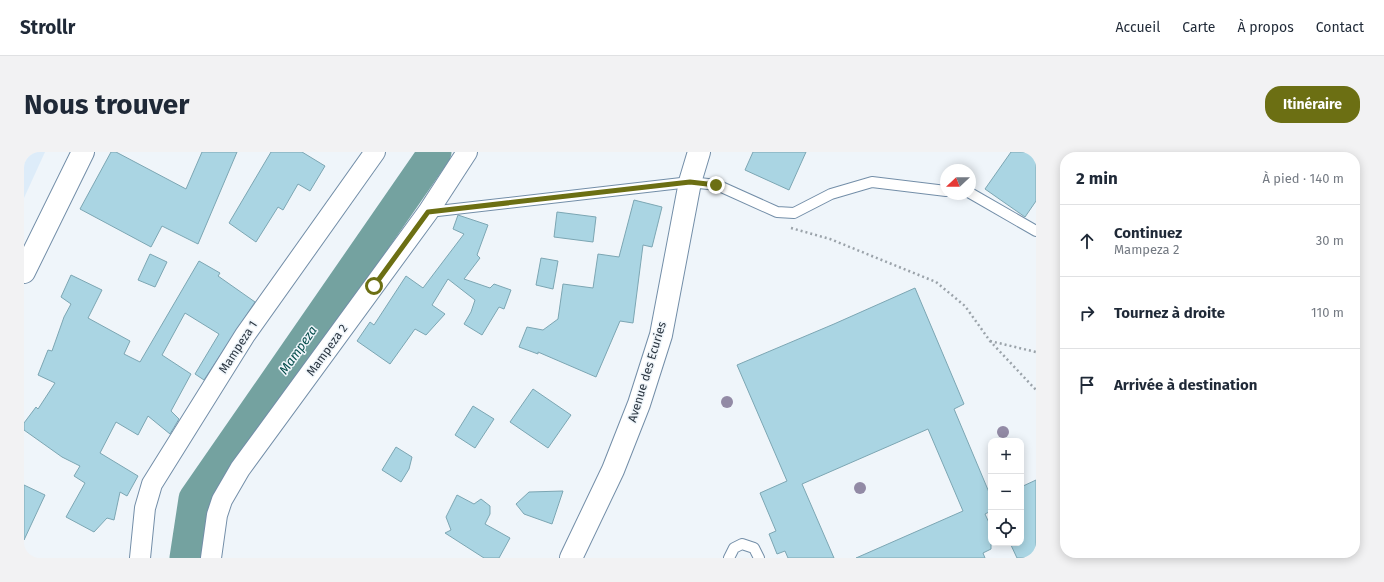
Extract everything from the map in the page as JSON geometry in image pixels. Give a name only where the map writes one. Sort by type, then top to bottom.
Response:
[{"type":"street","points":[[24,272],[83,152]]},
{"type":"street","name":"Mampeza 1","points":[[140,558],[145,508],[152,484],[245,335],[374,152]]},
{"type":"street","name":"Mampeza 2","points":[[211,558],[217,515],[233,481],[428,212],[467,152]]},
{"type":"street","name":"Avenue des Ecuries","points":[[571,558],[613,470],[639,404],[661,335],[690,182],[699,152]]},
{"type":"lane","points":[[428,212],[690,182],[716,185],[777,212],[794,213],[831,194],[872,182],[940,190]]},
{"type":"lane","points":[[976,196],[1036,231]]},
{"type":"lane","points":[[729,558],[734,548],[742,544],[754,548],[759,558]]},
{"type":"path","points":[[777,212],[785,227],[830,239],[936,282],[965,306],[990,340],[1036,390]]},
{"type":"path","points":[[990,340],[1036,352]]},
{"type":"shaded area","points":[[24,152],[45,152],[24,198]]},
{"type":"building","points":[[111,152],[116,152],[186,189],[202,152],[237,152],[198,244],[162,226],[151,247],[80,209]]},
{"type":"building","points":[[271,152],[302,152],[325,166],[310,191],[298,184],[283,210],[278,207],[256,242],[229,223]]},
{"type":"building","points":[[753,152],[806,152],[789,190],[745,170]]},
{"type":"building","points":[[1011,152],[1028,152],[1036,158],[1036,201],[1025,217],[985,189]]},
{"type":"building","points":[[634,200],[662,207],[652,247],[643,245],[633,323],[620,321],[596,377],[538,352],[538,354],[519,347],[527,327],[543,330],[558,319],[563,284],[593,288],[598,254],[619,257]]},
{"type":"building","points":[[557,212],[596,217],[593,242],[554,237]]},
{"type":"building","points":[[458,215],[488,225],[477,255],[480,258],[464,279],[490,288],[494,284],[511,290],[504,309],[499,307],[482,335],[464,324],[471,312],[475,300],[448,279],[432,305],[445,314],[426,335],[415,329],[390,364],[357,341],[370,322],[374,325],[406,276],[423,288],[464,234],[453,229]]},
{"type":"building","points":[[150,254],[167,262],[155,287],[138,280]]},
{"type":"building","points":[[541,258],[558,261],[553,289],[536,285]]},
{"type":"building","points":[[199,261],[220,273],[218,276],[255,302],[204,380],[195,374],[219,334],[185,313],[162,355],[191,374],[171,411],[179,419],[170,434],[148,416],[138,435],[116,422],[100,453],[138,476],[127,496],[120,492],[114,520],[107,518],[94,532],[66,517],[85,483],[74,476],[80,466],[62,457],[24,430],[24,423],[36,407],[38,409],[55,383],[38,375],[48,350],[52,351],[64,317],[71,304],[61,297],[71,275],[102,290],[88,318],[130,341],[124,354],[140,362]]},
{"type":"building","points":[[915,288],[964,404],[954,409],[988,490],[988,512],[985,514],[988,520],[988,546],[991,546],[991,549],[983,553],[985,558],[856,558],[963,511],[928,429],[802,484],[834,558],[788,558],[785,551],[777,554],[769,534],[776,531],[760,493],[787,481],[737,365]]},
{"type":"building","points":[[533,389],[571,415],[548,448],[510,422]]},
{"type":"building","points":[[473,406],[494,419],[475,448],[455,435]]},
{"type":"building","points":[[396,447],[412,457],[409,469],[401,482],[382,470]]},
{"type":"building","points":[[1036,480],[1036,558],[1017,558],[1011,546],[1024,546],[1024,486]]},
{"type":"building","points":[[24,485],[45,495],[24,540]]},
{"type":"building","points":[[563,491],[552,524],[524,514],[516,504],[529,492]]},
{"type":"building","points":[[457,495],[474,504],[481,499],[490,506],[490,514],[485,524],[510,538],[499,558],[484,558],[445,533],[451,530],[446,517]]},
{"type":"waterway","name":"Mampeza","points":[[186,558],[195,499],[435,152]]},
{"type":"route","points":[[374,286],[428,212],[690,182],[716,185]]}]
